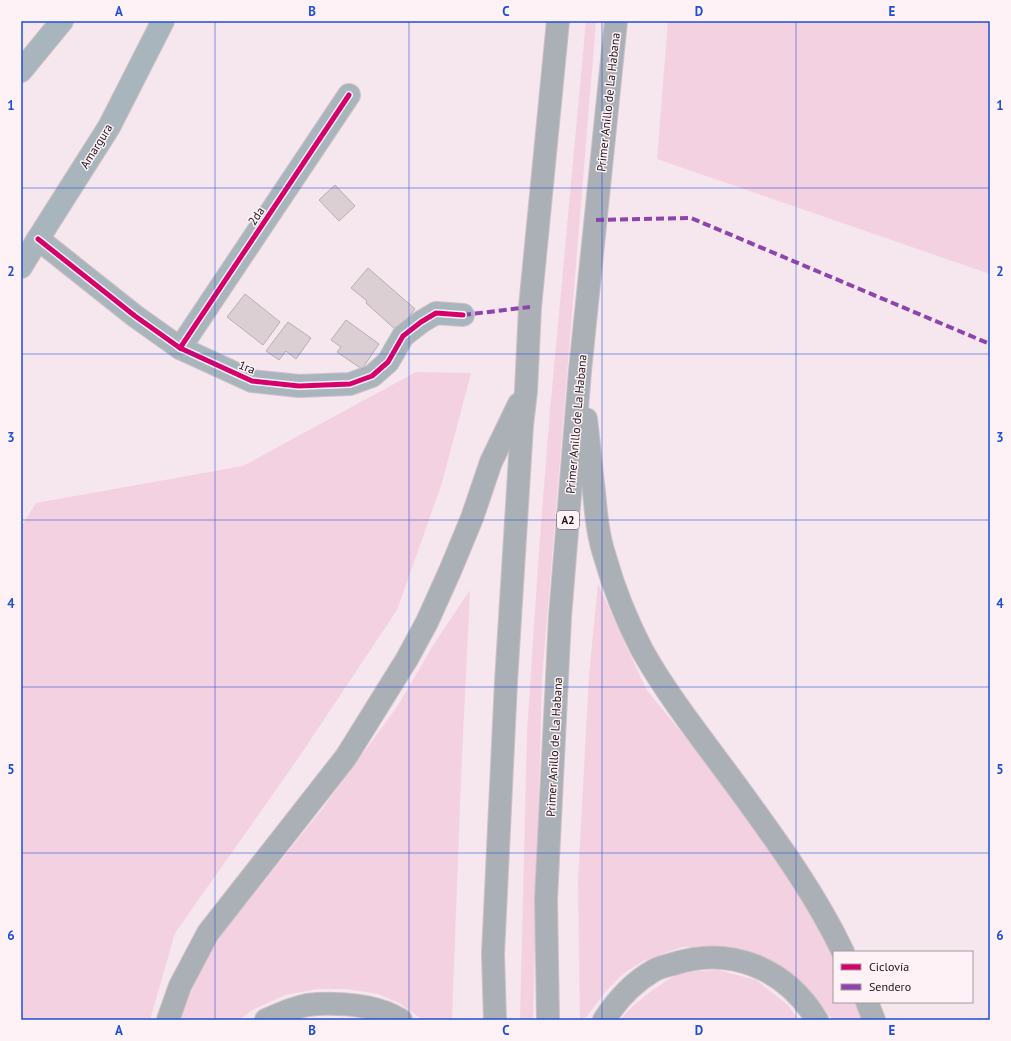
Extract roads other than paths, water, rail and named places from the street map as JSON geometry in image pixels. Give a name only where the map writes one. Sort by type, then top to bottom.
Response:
[{"type":"highway","points":[[495,1020],[493,954],[522,425],[526,391],[530,307],[558,21]]},
{"type":"highway","name":"Primer Anillo de La Habana","points":[[548,1020],[546,899],[559,632],[580,371],[616,21]]},
{"type":"highway","points":[[580,371],[598,530],[604,557],[622,606],[642,649],[667,690],[798,873],[831,926],[844,951]]},
{"type":"highway","points":[[168,1020],[180,986],[208,933],[346,757],[408,659],[450,571],[472,518],[490,462],[526,391]]},
{"type":"highway","points":[[604,1020],[615,1003],[635,983],[654,970],[684,960],[713,957],[748,963],[780,978],[796,992],[817,1020]]},
{"type":"highway","points":[[867,1003],[874,1020]]},
{"type":"highway","points":[[266,1020],[284,1012],[306,1006],[325,1004],[363,1007],[384,1012],[401,1020]]},
{"type":"street","points":[[21,71],[62,21]]},
{"type":"street","name":"Amargura","points":[[21,267],[109,127],[162,22]]},
{"type":"street","name":"2da","points":[[180,348],[349,95]]},
{"type":"street","name":"1ra","points":[[38,239],[135,316],[180,348],[252,382],[300,386],[350,384],[372,376],[388,362],[403,336],[421,322],[436,313],[463,316]]}]
